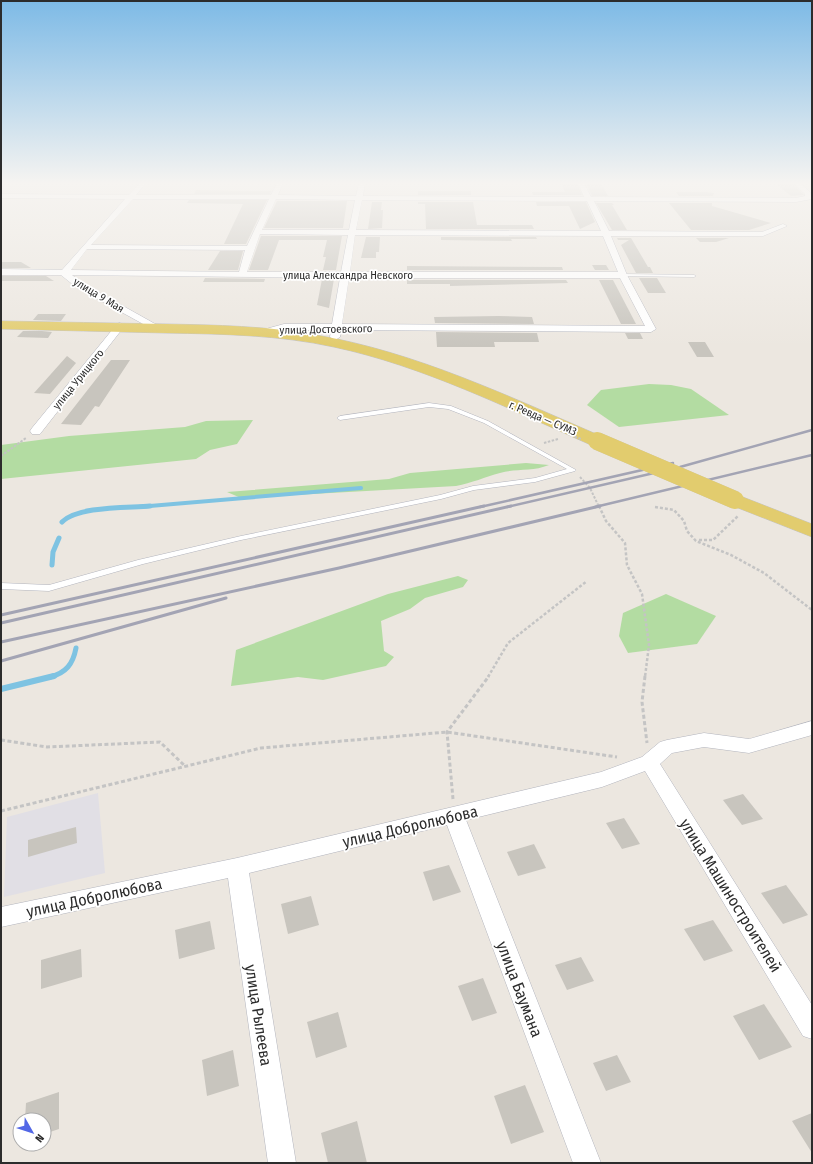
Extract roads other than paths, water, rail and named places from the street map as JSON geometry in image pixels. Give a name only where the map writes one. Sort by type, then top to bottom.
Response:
[{"type":"main road","name":"улица Достоевского","points":[[1,325],[120,326],[265,332]]},
{"type":"main road","name":"г. Ревда — СУМЗ","points":[[265,332],[335,335],[454,380],[597,441],[738,507],[812,532]]},
{"type":"street","name":"улица 9 Мая","points":[[94,237],[64,273],[79,285],[154,327]]},
{"type":"street","points":[[242,274],[250,248],[255,237]]},
{"type":"street","points":[[335,335],[351,237]]},
{"type":"street","points":[[608,237],[623,275]]},
{"type":"street","points":[[85,247],[250,248]]},
{"type":"street","name":"улица Александра Невского","points":[[1,272],[345,275],[623,275]]},
{"type":"street","name":"улица Достоевского","points":[[335,335],[651,329],[623,275]]},
{"type":"street","name":"улица Урицкого","points":[[36,431],[120,326]]},
{"type":"street","name":"улица Добролюбова","points":[[1,917],[237,867],[454,816],[602,779],[649,762],[667,747],[704,740],[749,746],[812,728]]},
{"type":"street","name":"улица Машиностроителей","points":[[649,762],[812,1027]]},
{"type":"street","name":"улица Баумана","points":[[454,816],[587,1163]]},
{"type":"street","name":"улица Рылеева","points":[[237,867],[282,1163]]},
{"type":"lane","name":"улица Александра Невского","points":[[623,275],[694,276]]},
{"type":"lane","points":[[1,586],[49,588],[140,562],[241,538],[441,497],[473,488],[535,480],[573,470],[532,447],[468,415],[441,406],[418,407],[340,418]]},
{"type":"waterway","points":[[149,506],[361,488]]},
{"type":"waterway","points":[[62,522],[69,517],[91,510],[149,506]]},
{"type":"waterway","points":[[138,507],[149,506]]},
{"type":"waterway","points":[[52,565],[53,552],[59,538]]},
{"type":"waterway","points":[[50,677],[60,673],[68,667],[73,659],[76,648]]},
{"type":"waterway","points":[[1,689],[50,677]]},
{"type":"railway","points":[[507,507],[680,467],[812,430]]},
{"type":"railway","points":[[595,507],[812,455]]},
{"type":"railway","points":[[480,507],[673,463]]},
{"type":"railway","points":[[1,615],[484,506]]},
{"type":"railway","points":[[1,623],[511,506]]},
{"type":"railway","points":[[1,642],[339,568],[600,506]]},
{"type":"railway","points":[[1,661],[226,598]]}]
